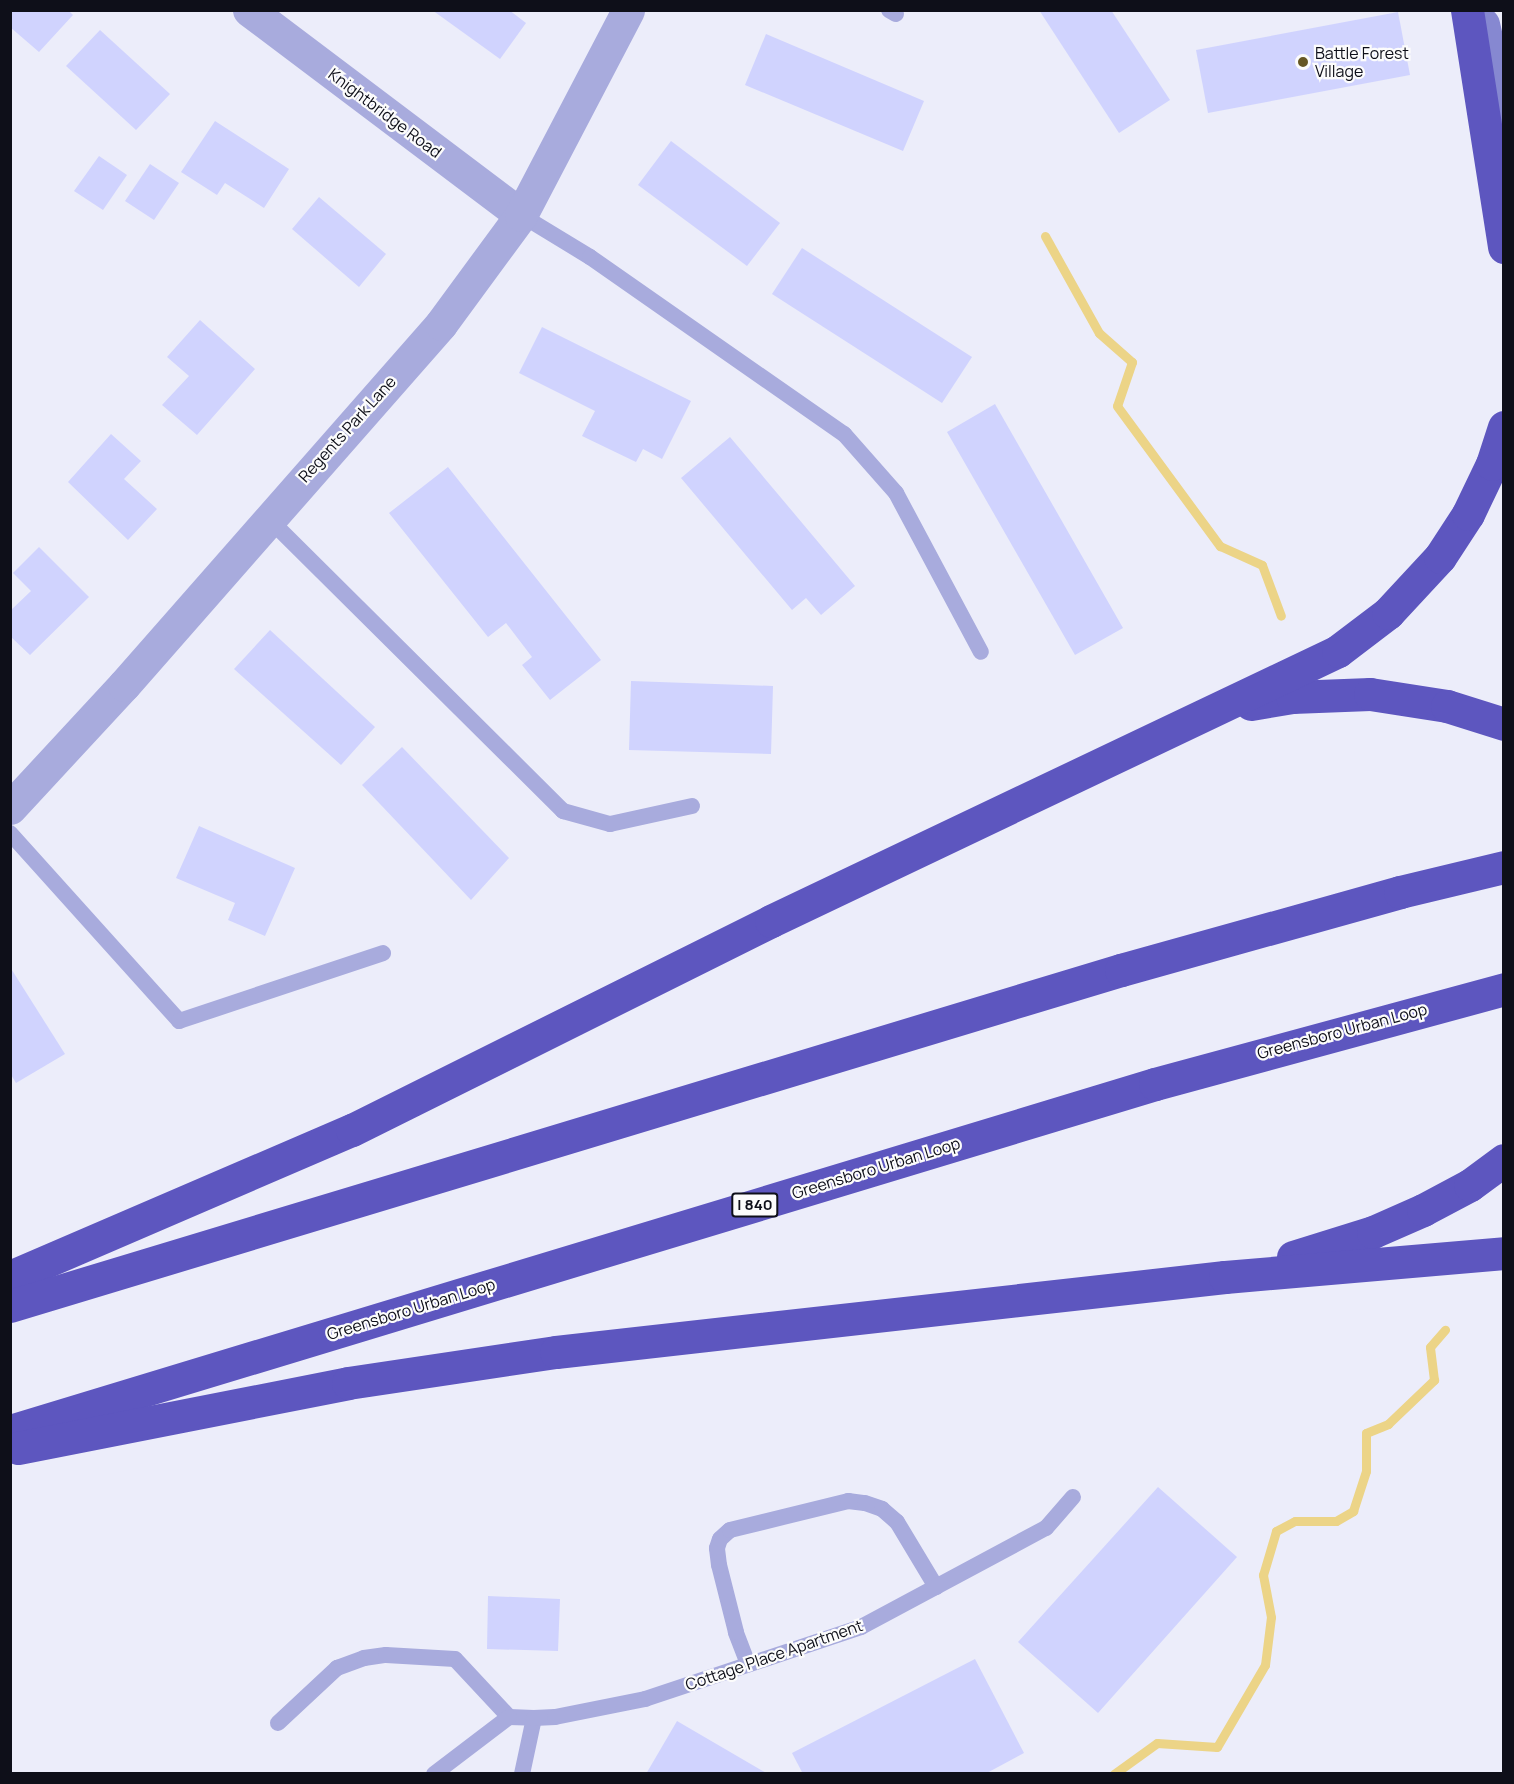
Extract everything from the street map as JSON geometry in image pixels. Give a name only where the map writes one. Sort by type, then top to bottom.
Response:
[{"type":"highway","points":[[1467,10],[1503,247]]},
{"type":"highway","points":[[10,1277],[352,1130],[782,916],[1132,747],[1212,713],[1338,651],[1388,613],[1440,557],[1468,514],[1492,464],[1503,427]]},
{"type":"highway","points":[[1212,713],[1292,697],[1370,694],[1447,706],[1503,724]]},
{"type":"highway","points":[[10,1306],[1120,970],[1400,892],[1503,867]]},
{"type":"highway","name":"Greensboro Urban Loop","points":[[10,1431],[1155,1084],[1503,989]]},
{"type":"highway","points":[[1225,1277],[1373,1232],[1423,1210],[1470,1185],[1503,1160]]},
{"type":"highway","points":[[10,1449],[450,1366],[556,1352],[1225,1277],[1503,1253]]},
{"type":"main road","points":[[1479,10],[1503,117]]},
{"type":"street","name":"Knightbridge Road","points":[[249,10],[521,215]]},
{"type":"street","name":"Regents Park Lane","points":[[10,808],[124,685],[268,518],[441,324],[521,215],[628,10]]},
{"type":"lane","points":[[521,215],[590,257],[844,434],[896,493],[981,652]]},
{"type":"lane","points":[[268,518],[563,811],[610,824],[692,806]]},
{"type":"lane","points":[[10,833],[179,1022],[383,953]]},
{"type":"lane","name":"Cottage Place Apartment","points":[[509,1717],[555,1717],[645,1699],[861,1627],[1046,1528],[1073,1497]]},
{"type":"lane","points":[[748,1664],[736,1632],[719,1565],[717,1548],[720,1539],[730,1530],[848,1501],[865,1503],[882,1509],[897,1522],[936,1587]]},
{"type":"lane","points":[[278,1723],[337,1668],[364,1658],[386,1655],[455,1659],[509,1717],[434,1773]]},
{"type":"lane","points":[[522,1773],[534,1718]]},
{"type":"building","points":[[10,10],[68,10],[73,15],[39,52],[10,27]]},
{"type":"building","points":[[432,10],[509,10],[526,23],[500,59]]},
{"type":"building","points":[[1039,10],[1111,10],[1170,100],[1119,133]]},
{"type":"building","name":"Battle Forest Village","points":[[1398,12],[1410,75],[1208,113],[1196,50]]},
{"type":"building","points":[[100,30],[170,94],[136,130],[66,66]]},
{"type":"building","points":[[766,34],[924,101],[903,151],[745,85]]},
{"type":"building","points":[[215,121],[289,169],[264,208],[225,183],[217,195],[181,172]]},
{"type":"building","points":[[671,141],[780,223],[747,266],[638,185]]},
{"type":"building","points":[[99,156],[127,175],[103,210],[74,191]]},
{"type":"building","points":[[150,164],[179,183],[154,220],[125,201]]},
{"type":"building","points":[[319,197],[386,254],[359,287],[292,229]]},
{"type":"building","points":[[802,248],[972,357],[942,403],[772,294]]},
{"type":"building","points":[[200,320],[255,369],[197,435],[162,405],[189,376],[167,357]]},
{"type":"building","points":[[542,327],[691,401],[662,459],[643,449],[636,462],[582,436],[595,411],[519,373]]},
{"type":"building","points":[[995,404],[1123,628],[1075,655],[947,432]]},
{"type":"building","points":[[111,434],[141,461],[124,479],[157,509],[128,540],[68,482]]},
{"type":"building","points":[[730,437],[855,586],[821,615],[806,598],[792,610],[681,478]]},
{"type":"building","points":[[448,467],[601,660],[550,700],[522,665],[532,657],[506,623],[488,637],[389,513]]},
{"type":"building","points":[[39,547],[89,597],[30,655],[10,636],[10,611],[31,591],[13,573]]},
{"type":"building","points":[[270,630],[375,727],[341,765],[234,669]]},
{"type":"building","points":[[631,681],[773,686],[771,754],[629,750]]},
{"type":"building","points":[[402,747],[509,858],[471,900],[362,785]]},
{"type":"building","points":[[199,826],[295,868],[265,936],[228,920],[235,903],[176,878]]},
{"type":"building","points":[[10,967],[65,1054],[16,1083],[10,1073]]},
{"type":"building","points":[[1158,1487],[1237,1557],[1098,1713],[1018,1642]]},
{"type":"building","points":[[488,1596],[560,1599],[558,1651],[487,1649]]},
{"type":"building","points":[[975,1659],[1024,1753],[985,1774],[803,1774],[792,1753]]},
{"type":"building","points":[[677,1721],[768,1774],[646,1774]]},
{"type":"waterway","points":[[1045,236],[1099,333],[1132,362],[1117,406],[1220,546],[1262,565],[1281,616]]},
{"type":"waterway","points":[[1114,1774],[1157,1743],[1217,1747],[1265,1665],[1271,1617],[1263,1575],[1276,1531],[1295,1521],[1336,1521],[1353,1511],[1366,1471],[1366,1433],[1388,1424],[1434,1380],[1430,1347],[1445,1330]]},
{"type":"place","name":"Battle Forest Village","points":[[1303,62]]}]
